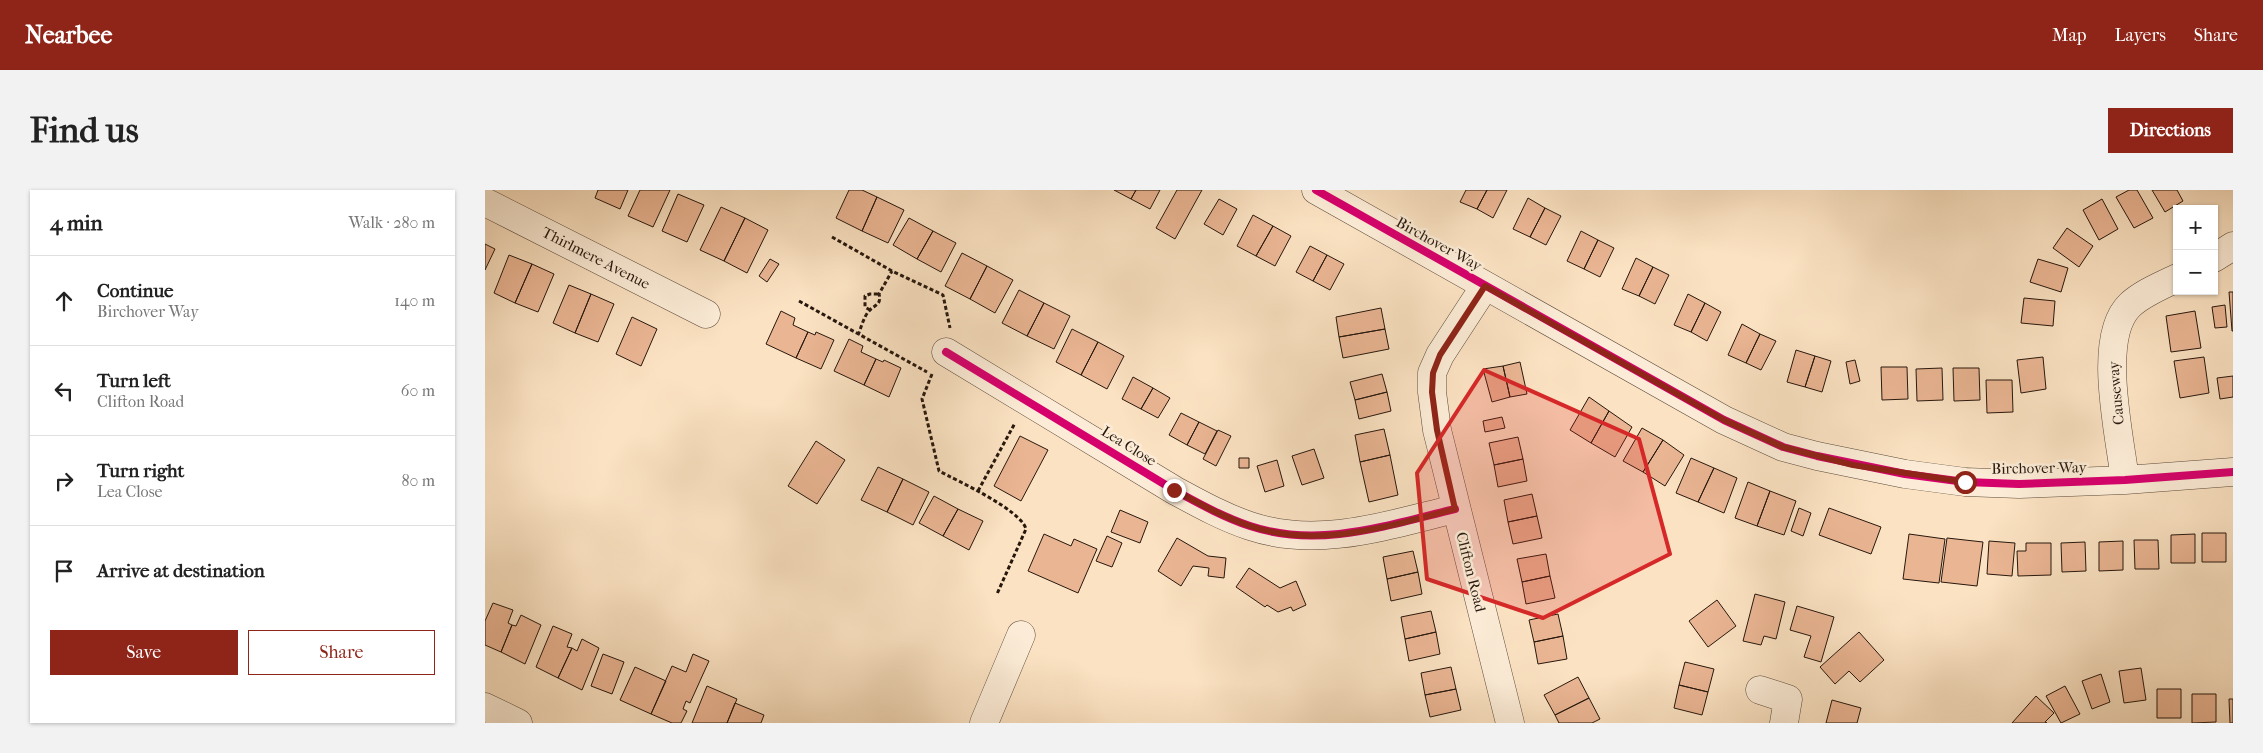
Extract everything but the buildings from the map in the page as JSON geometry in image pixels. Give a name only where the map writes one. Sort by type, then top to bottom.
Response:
[{"type":"street","name":"Birchover Way","points":[[1315,190],[1724,420],[1783,447],[1853,465],[1965,482],[2019,484],[2125,480],[2233,472]]},
{"type":"street","name":"Thirlmere Avenue","points":[[485,202],[707,314]]},
{"type":"street","points":[[2218,255],[2233,246]]},
{"type":"street","name":"Causeway","points":[[2125,480],[2111,368],[2113,343],[2118,324],[2130,305],[2173,280]]},
{"type":"street","name":"Clifton Road","points":[[1485,286],[1440,355],[1433,373],[1432,392],[1437,430],[1455,509],[1510,723]]},
{"type":"street","name":"Lea Close","points":[[946,352],[1174,490],[1250,526],[1293,536],[1326,536],[1360,532],[1455,509]]},
{"type":"street","points":[[984,723],[1021,635]]},
{"type":"street","points":[[1760,690],[1789,699],[1784,723]]},
{"type":"street","points":[[485,707],[518,723]]},
{"type":"path","points":[[832,237],[892,271],[943,295],[951,335],[946,352],[932,374],[922,399],[939,471],[978,491],[1019,517],[1025,523],[1026,528],[997,594]]},
{"type":"path","points":[[858,335],[869,310],[878,305],[879,294],[892,271]]},
{"type":"path","points":[[869,310],[865,307],[865,296],[879,294]]},
{"type":"path","points":[[799,301],[932,374]]},
{"type":"path","points":[[978,491],[1027,400]]},
{"type":"highlighted area","points":[[1484,370],[1639,439],[1670,554],[1543,618],[1427,579],[1417,473]]},
{"type":"cycle path","points":[[1316,190],[1724,420],[1783,447],[1905,474],[1965,482],[2019,484],[2125,480],[2233,472]]},
{"type":"cycle path","points":[[946,352],[1174,490],[1201,505],[1250,526],[1276,533],[1328,535],[1379,527],[1455,509]]},
{"type":"route","points":[[1174,490],[1250,526],[1293,536],[1326,536],[1360,532],[1455,509],[1437,430],[1432,392],[1433,373],[1440,355],[1485,286],[1756,436],[1783,447],[1853,465],[1965,482]]}]
